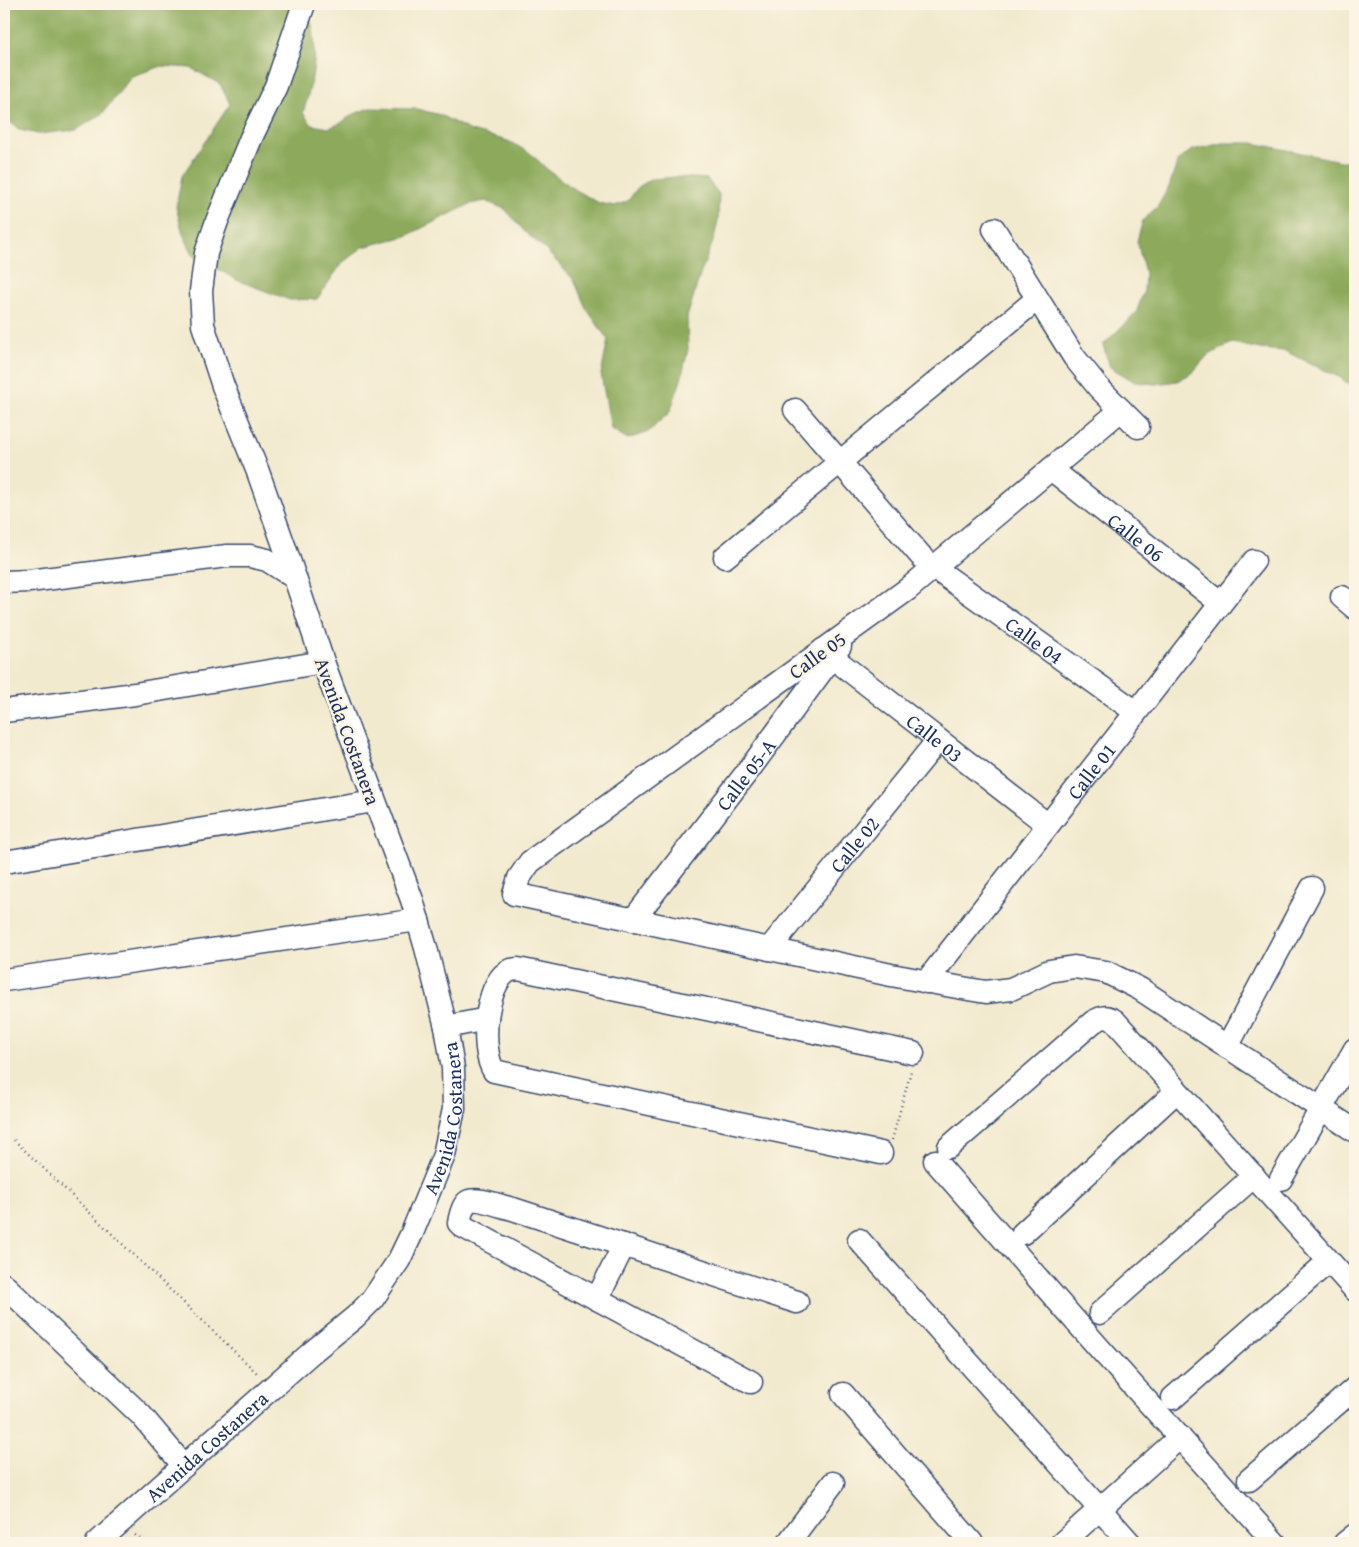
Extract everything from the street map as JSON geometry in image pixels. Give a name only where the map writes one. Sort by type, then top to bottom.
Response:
[{"type":"street","name":"Avenida Costanera","points":[[97,1543],[372,1300],[399,1260],[426,1202],[444,1155],[454,1109],[453,1068],[446,1026],[418,920],[322,662],[258,472],[208,347],[203,325],[201,291],[202,271],[206,252],[251,138],[276,86],[304,4]]},
{"type":"street","points":[[994,229],[1074,357],[1099,388],[1138,427]]},
{"type":"street","points":[[725,557],[1037,299]]},
{"type":"street","name":"Calle 04","points":[[795,410],[921,556],[933,567],[1136,712]]},
{"type":"street","name":"Calle 05","points":[[633,920],[514,894],[519,878],[530,862],[827,654],[855,627],[908,589],[1121,410]]},
{"type":"street","name":"Calle 06","points":[[1051,469],[1220,604]]},
{"type":"street","points":[[4,582],[29,581],[226,556],[250,556],[267,560],[295,578]]},
{"type":"street","name":"Calle 01","points":[[926,982],[1254,560]]},
{"type":"street","name":"Calle 03","points":[[827,654],[1048,825]]},
{"type":"street","name":"Calle 05-A","points":[[633,920],[751,767],[827,654]]},
{"type":"street","points":[[4,711],[135,694],[322,662]]},
{"type":"street","name":"Calle 02","points":[[769,949],[938,740]]},
{"type":"street","points":[[4,862],[374,801]]},
{"type":"street","points":[[1227,1047],[1312,888]]},
{"type":"street","points":[[4,980],[418,920]]},
{"type":"street","points":[[633,920],[977,991],[1011,989],[1049,971],[1074,967],[1106,972],[1140,989],[1355,1131]]},
{"type":"street","points":[[881,1153],[494,1071],[489,1065],[486,1049],[488,1008],[502,976],[509,970],[518,969],[913,1053]]},
{"type":"street","points":[[1275,1543],[1180,1437],[942,1154],[1093,1022],[1102,1017],[1109,1017],[1355,1290]]},
{"type":"street","points":[[446,1026],[487,1019]]},
{"type":"street","points":[[1281,1179],[1355,1049]]},
{"type":"street","points":[[1023,1233],[1177,1091]]},
{"type":"street","points":[[1100,1313],[1254,1176]]},
{"type":"street","points":[[751,1382],[462,1226],[459,1223],[466,1203],[469,1200],[486,1202],[513,1209],[797,1302]]},
{"type":"street","points":[[426,1202],[461,1214]]},
{"type":"street","points":[[859,1240],[1130,1543]]},
{"type":"street","points":[[597,1300],[624,1245]]},
{"type":"street","points":[[1172,1398],[1329,1260]]},
{"type":"street","points":[[4,1286],[141,1415],[184,1466]]},
{"type":"street","points":[[1249,1480],[1355,1388]]},
{"type":"street","points":[[843,1394],[972,1543]]},
{"type":"street","points":[[1062,1543],[1180,1437]]},
{"type":"street","points":[[788,1543],[833,1483]]},
{"type":"street","points":[[1345,1543],[1355,1535]]},
{"type":"path","points":[[881,1153],[888,1147],[894,1137],[912,1066],[913,1053]]},
{"type":"path","points":[[14,1140],[248,1363],[271,1388]]},
{"type":"green space","points":[[4,4],[303,4],[310,16],[315,53],[312,78],[303,113],[312,125],[329,128],[369,108],[417,109],[440,115],[471,131],[508,141],[530,153],[548,170],[574,189],[599,203],[615,206],[628,201],[638,187],[652,179],[677,177],[707,179],[719,194],[718,220],[714,239],[687,317],[688,349],[681,380],[670,412],[648,432],[628,439],[611,429],[601,374],[608,340],[586,308],[574,280],[544,248],[526,233],[505,209],[485,201],[470,204],[406,236],[363,247],[342,263],[317,299],[290,300],[239,281],[194,256],[183,234],[176,207],[182,176],[230,104],[220,84],[191,68],[162,66],[132,76],[102,114],[76,130],[38,134],[20,130],[4,117]]},
{"type":"green space","points":[[1223,143],[1253,143],[1355,164],[1355,390],[1341,378],[1285,351],[1260,349],[1232,343],[1207,356],[1192,373],[1177,381],[1155,384],[1135,382],[1110,367],[1103,345],[1136,313],[1144,291],[1145,273],[1137,241],[1143,220],[1158,206],[1169,187],[1178,160],[1192,150]]}]
